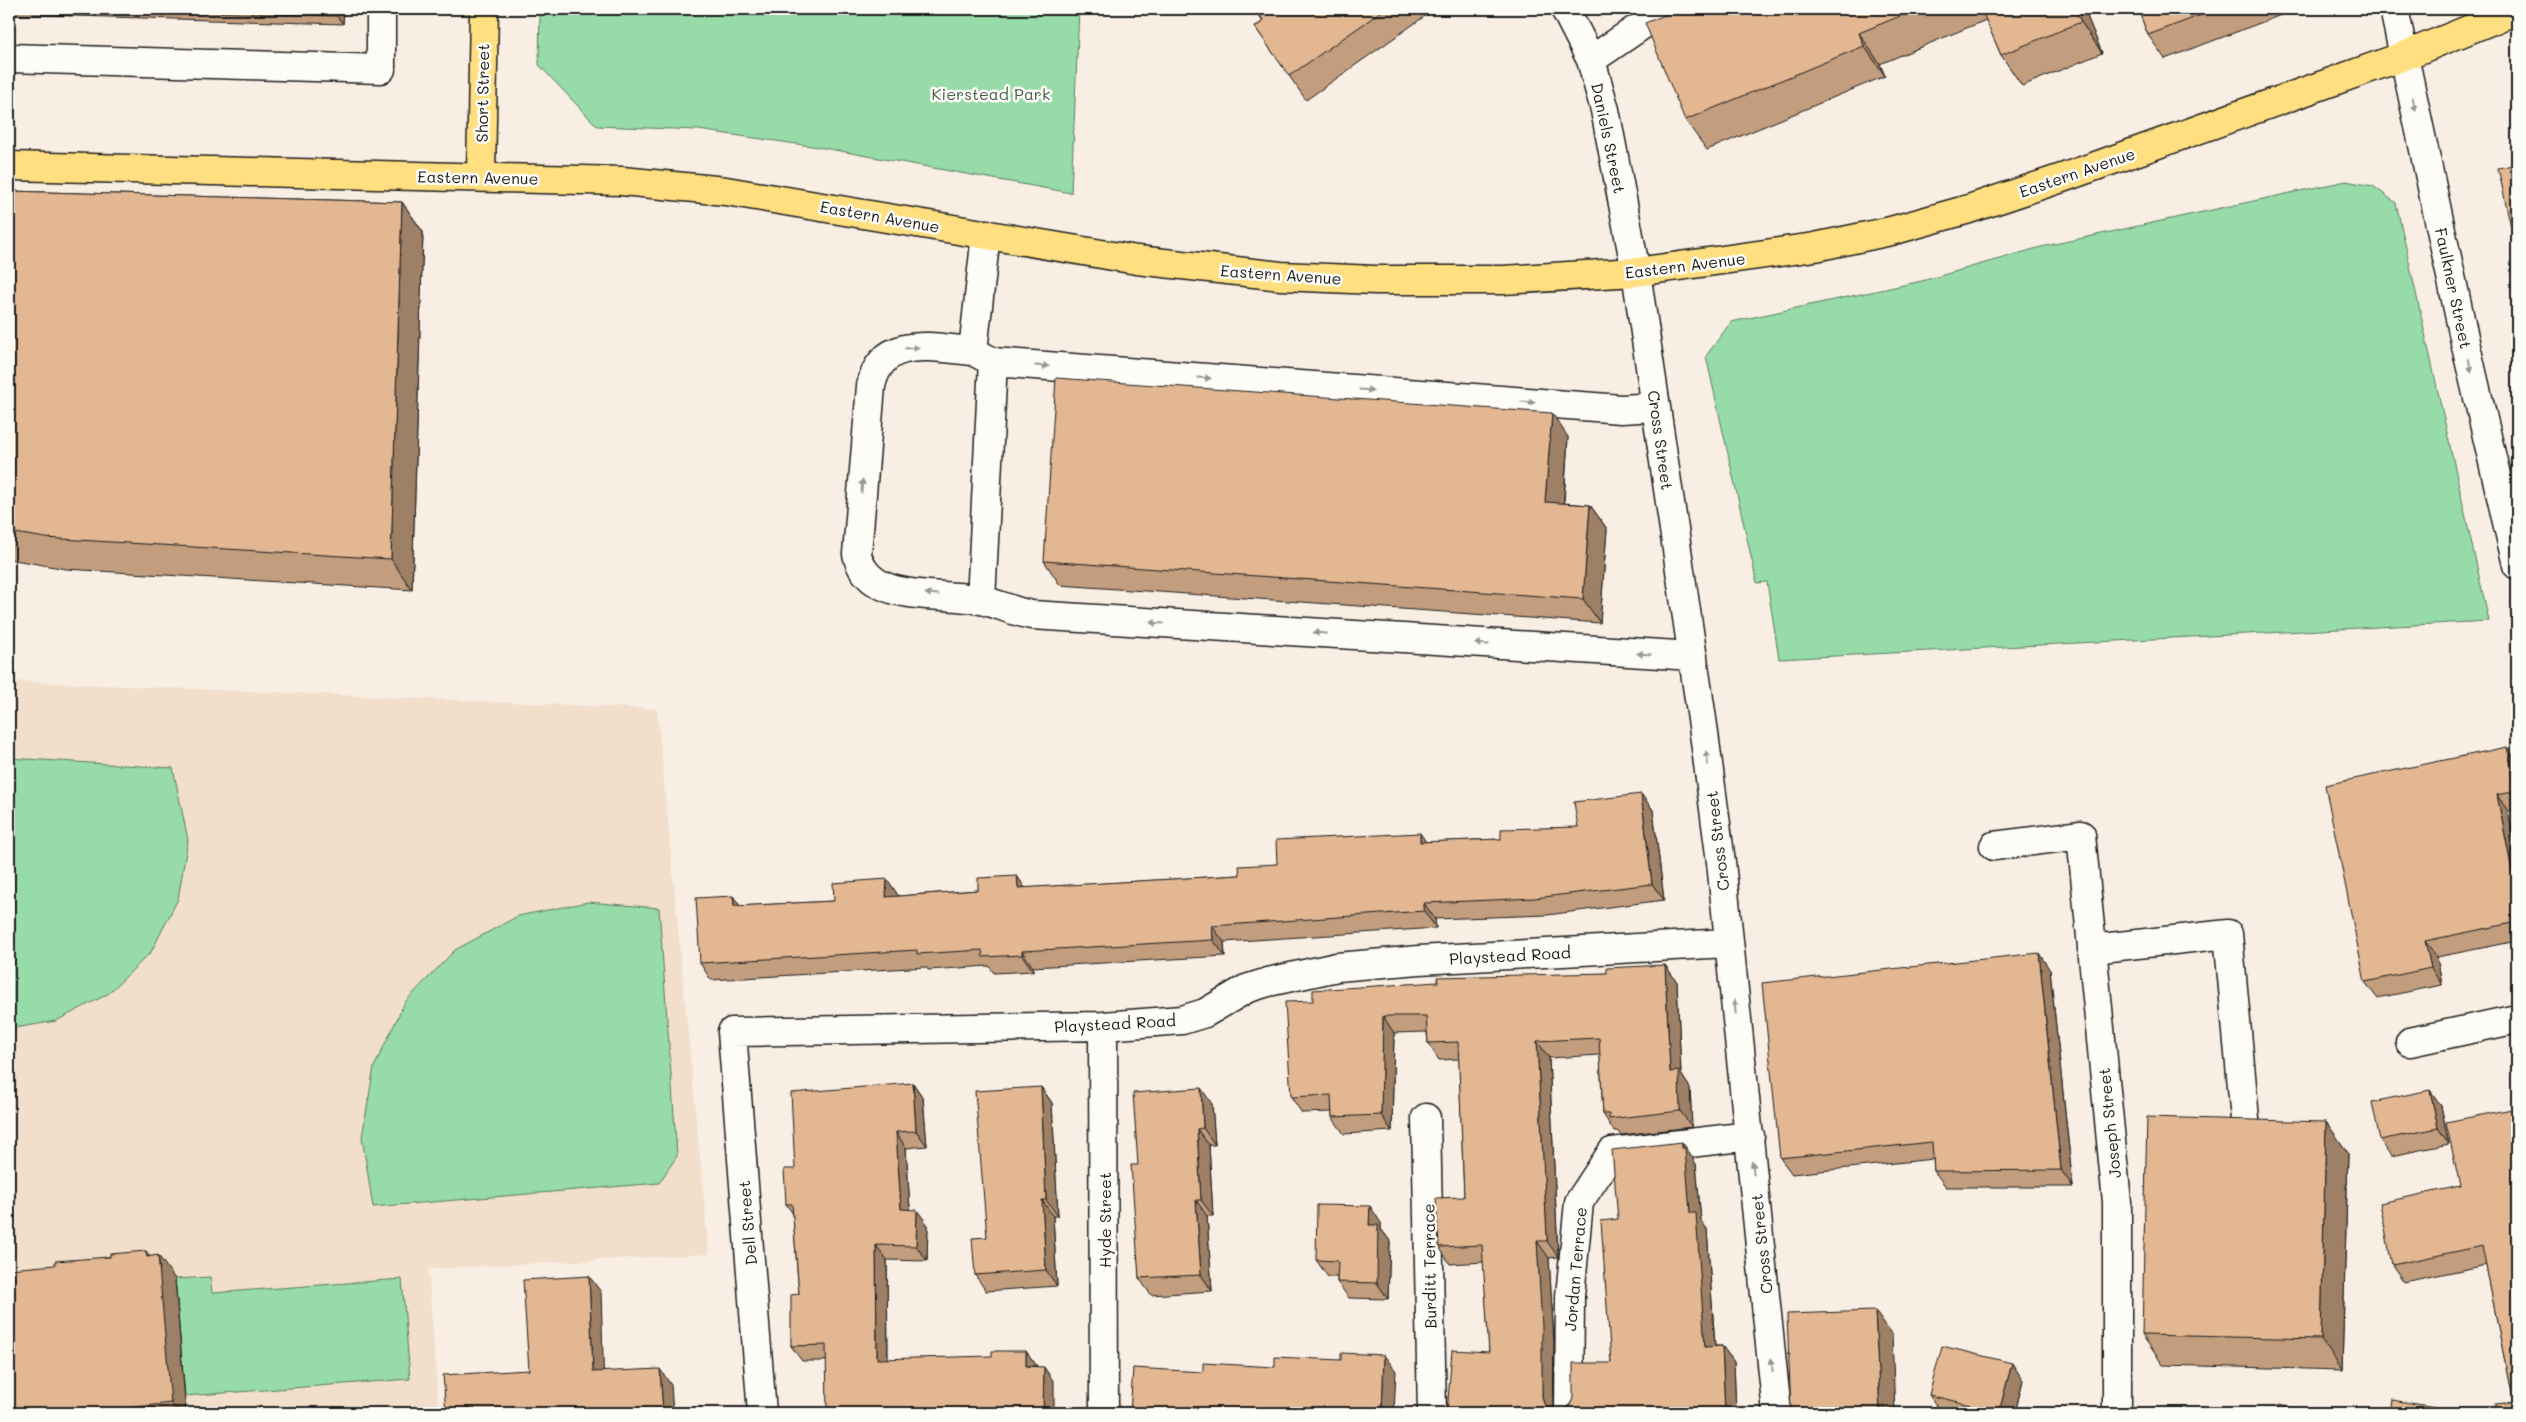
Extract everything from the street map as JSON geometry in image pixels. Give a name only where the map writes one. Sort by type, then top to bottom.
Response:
[{"type":"main road","name":"Short Street","points":[[481,176],[484,9]]},
{"type":"main road","name":"Eastern Avenue","points":[[9,166],[481,176],[622,181],[726,191],[1137,260],[1281,276],[1375,280],[1503,280],[1636,272],[1806,249],[1891,231],[1969,209],[2065,177],[2404,56],[2517,10]]},
{"type":"street","points":[[9,58],[381,69],[381,9]]},
{"type":"street","name":"Daniels Street","points":[[1565,9],[1591,60],[1605,110],[1636,272]]},
{"type":"street","points":[[1591,60],[1666,9]]},
{"type":"street","name":"Faulkner Street","points":[[2394,9],[2465,342],[2517,565]]},
{"type":"street","points":[[981,600],[986,234]]},
{"type":"street","name":"Cross Street","points":[[1636,272],[1693,656],[1719,853],[1750,1136],[1777,1413]]},
{"type":"street","points":[[1656,407],[1621,409],[983,356],[908,348],[885,357],[875,370],[871,386],[856,554],[866,576],[886,589],[981,600],[1013,612],[1032,615],[1693,656]]},
{"type":"street","name":"Joseph Street","points":[[1994,846],[2081,834],[2117,1202],[2116,1413]]},
{"type":"street","points":[[2092,949],[2228,934],[2246,1130]]},
{"type":"street","name":"Playstead Road","points":[[732,1032],[1103,1026],[1182,1020],[1205,1013],[1246,990],[1268,982],[1337,967],[1419,960],[1728,943]]},
{"type":"street","points":[[2410,1042],[2517,1020]]},
{"type":"street","name":"Hyde Street","points":[[1103,1026],[1104,1413]]},
{"type":"street","name":"Dell Street","points":[[732,1032],[762,1413]]},
{"type":"street","name":"Burditt Terrace","points":[[1426,1118],[1432,1413]]},
{"type":"street","name":"Jordan Terrace","points":[[1569,1413],[1570,1296],[1579,1202],[1593,1180],[1612,1152],[1750,1136]]},
{"type":"shaded area","points":[[9,681],[657,709],[709,1254],[428,1269],[439,1413],[9,1413]]},
{"type":"green space","name":"Kierstead Park","points":[[540,9],[1079,9],[1071,193],[818,147],[698,130],[597,126],[539,65]]},
{"type":"green space","points":[[2346,181],[2373,186],[2396,203],[2489,621],[1779,659],[1767,582],[1757,583],[1706,356],[1731,322],[1922,281],[2041,247]]},
{"type":"green space","points":[[9,758],[173,768],[188,840],[178,899],[151,952],[108,994],[56,1021],[9,1029]]},
{"type":"green space","points":[[588,902],[659,908],[677,1156],[659,1183],[373,1207],[362,1137],[374,1067],[405,1002],[455,950],[518,916]]},
{"type":"green space","points":[[210,1277],[212,1293],[402,1279],[410,1379],[185,1396],[175,1279]]},
{"type":"building","points":[[107,9],[338,9],[337,16]]},
{"type":"building","points":[[1255,9],[1385,9],[1289,76],[1255,27],[1264,21]]},
{"type":"building","points":[[1680,9],[1917,9],[1859,33],[1864,46],[1685,120],[1645,23]]},
{"type":"building","points":[[1981,9],[2075,9],[2081,22],[2001,55]]},
{"type":"building","points":[[2138,9],[2217,9],[2148,35]]},
{"type":"building","points":[[2517,164],[2517,254],[2498,168]]},
{"type":"building","points":[[9,191],[402,202],[391,559],[45,538],[9,532]]},
{"type":"building","points":[[1056,378],[1552,413],[1545,502],[1590,505],[1583,599],[1044,561]]},
{"type":"building","points":[[2507,747],[2516,791],[2497,795],[2517,896],[2517,922],[2425,941],[2431,968],[2365,982],[2325,785]]},
{"type":"building","points":[[1641,794],[1652,884],[1535,898],[1424,903],[1424,911],[1212,926],[1213,940],[1022,951],[1022,955],[983,957],[982,950],[917,954],[917,950],[700,963],[696,898],[733,896],[734,906],[834,901],[833,883],[887,879],[886,897],[978,890],[978,878],[1017,876],[1018,888],[1240,875],[1239,866],[1277,864],[1276,840],[1420,833],[1420,842],[1501,839],[1501,829],[1578,827],[1574,802]]},
{"type":"building","points":[[2039,953],[2061,1170],[1934,1171],[1932,1142],[1780,1158],[1762,983]]},
{"type":"building","points":[[1665,965],[1670,1072],[1679,1071],[1680,1111],[1609,1119],[1609,1114],[1603,1114],[1599,1038],[1537,1041],[1547,1237],[1547,1241],[1537,1241],[1542,1326],[1542,1397],[1544,1404],[1549,1410],[1557,1412],[1565,1410],[1571,1405],[1573,1397],[1573,1363],[1611,1363],[1601,1221],[1618,1219],[1612,1150],[1682,1142],[1682,1148],[1685,1148],[1690,1213],[1696,1213],[1705,1347],[1722,1346],[1725,1413],[1447,1413],[1452,1350],[1489,1352],[1482,1245],[1439,1247],[1436,1198],[1464,1197],[1458,1042],[1428,1043],[1426,1016],[1383,1016],[1381,1115],[1332,1117],[1331,1095],[1291,1097],[1285,1002],[1313,1001],[1313,990],[1438,982],[1437,977],[1607,973],[1607,968]]},
{"type":"building","points":[[913,1083],[916,1131],[896,1132],[901,1209],[917,1210],[916,1246],[876,1245],[877,1359],[992,1356],[992,1351],[1026,1351],[1026,1366],[1044,1367],[1043,1413],[827,1413],[826,1345],[791,1346],[791,1295],[799,1294],[792,1204],[786,1204],[784,1169],[795,1169],[791,1093]]},
{"type":"building","points":[[1041,1087],[1046,1200],[1042,1200],[1046,1270],[975,1275],[972,1238],[987,1237],[975,1091]]},
{"type":"building","points":[[1201,1088],[1203,1128],[1197,1129],[1201,1200],[1196,1200],[1201,1275],[1139,1278],[1131,1165],[1138,1165],[1133,1093]]},
{"type":"building","points":[[2430,1090],[2438,1128],[2380,1140],[2372,1102]]},
{"type":"building","points":[[2517,1108],[2517,1413],[2497,1413],[2496,1404],[2513,1402],[2482,1246],[2392,1265],[2380,1203],[2460,1186],[2446,1122]]},
{"type":"building","points":[[2147,1117],[2326,1122],[2321,1339],[2142,1335]]},
{"type":"building","points":[[1317,1205],[1370,1206],[1369,1225],[1378,1225],[1377,1283],[1337,1282],[1338,1261],[1316,1260]]},
{"type":"building","points":[[146,1251],[147,1257],[158,1255],[171,1403],[84,1413],[9,1413],[9,1269],[55,1265],[55,1261],[110,1257],[110,1254]]},
{"type":"building","points":[[589,1276],[593,1372],[660,1369],[663,1413],[446,1413],[443,1375],[529,1370],[523,1280]]},
{"type":"building","points":[[1875,1311],[1880,1413],[1791,1413],[1787,1314]]},
{"type":"building","points":[[1942,1346],[2012,1363],[1999,1412],[1929,1395]]},
{"type":"building","points":[[1341,1353],[1384,1355],[1382,1413],[1130,1413],[1133,1368],[1203,1372],[1203,1363],[1275,1367],[1275,1357],[1341,1360]]},
{"type":"building","points":[[2392,1400],[2435,1407],[2434,1413],[2390,1413]]},
{"type":"building","points":[[2278,1405],[2319,1413],[2277,1413]]}]
